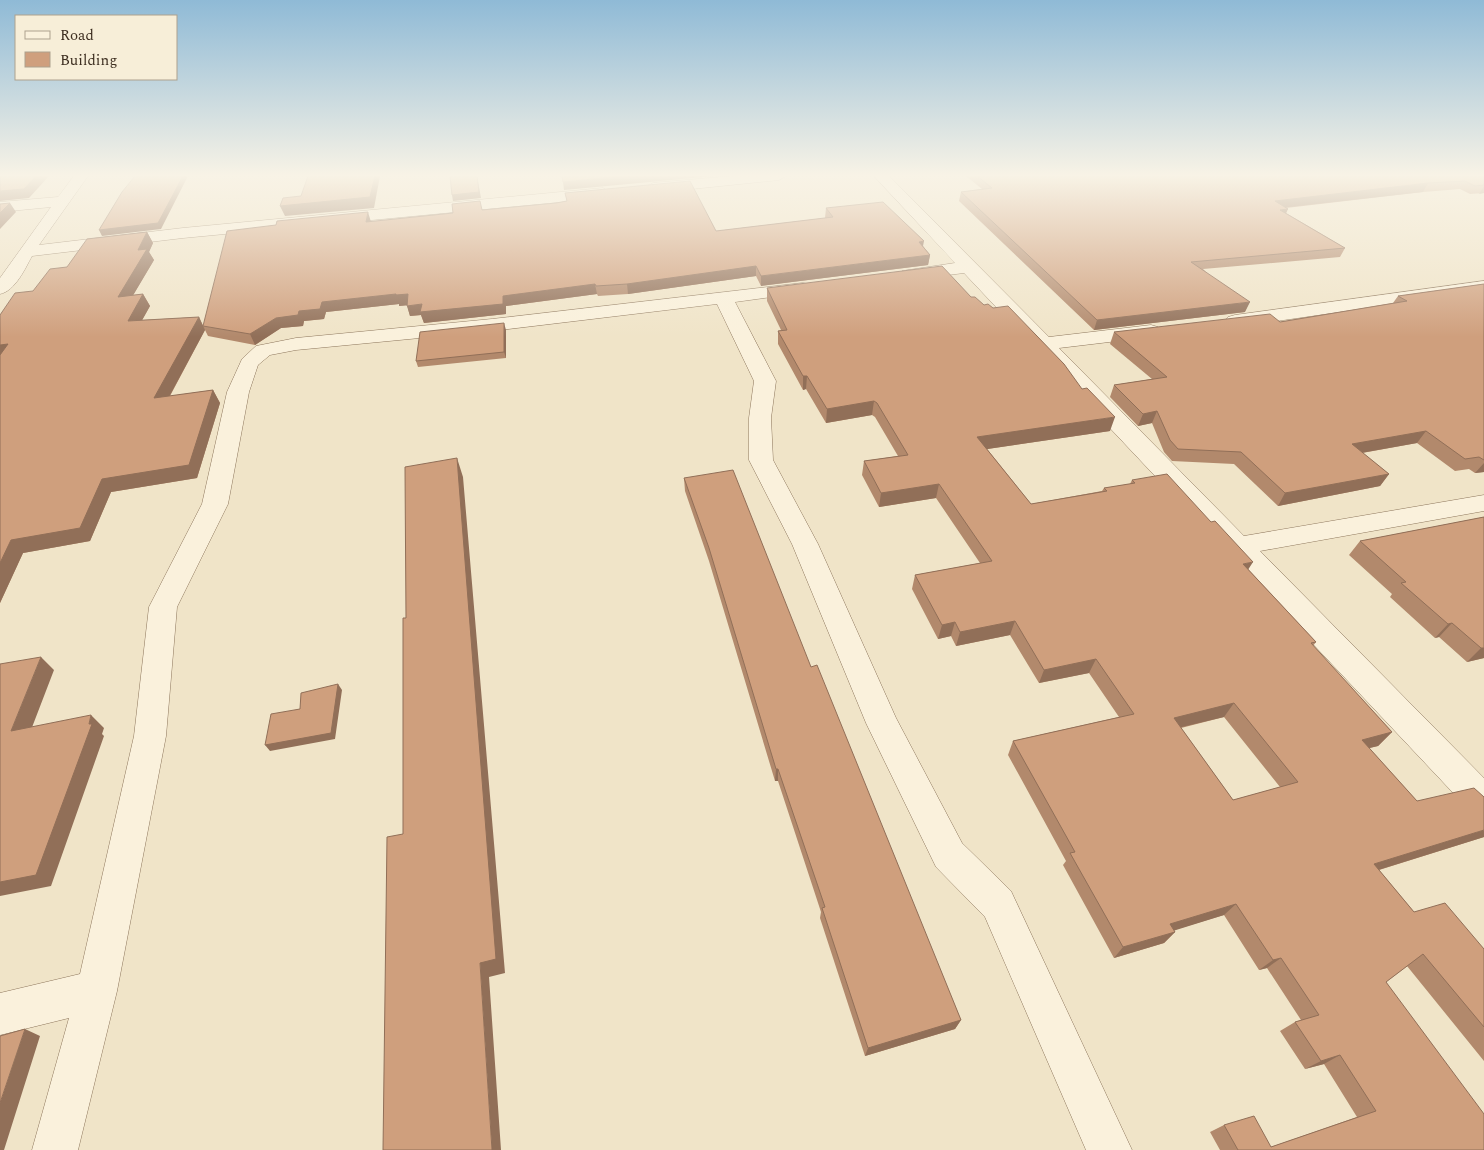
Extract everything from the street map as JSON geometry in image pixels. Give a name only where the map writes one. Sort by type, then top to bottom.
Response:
[{"type":"street","points":[[0,289],[16,270],[42,230]]},
{"type":"street","points":[[26,252],[218,230]]},
{"type":"street","points":[[932,230],[1484,802]]},
{"type":"street","points":[[890,277],[968,267]]},
{"type":"street","points":[[55,1150],[97,991],[150,736],[163,607],[214,504],[238,392],[249,363],[263,350],[296,344],[492,325],[822,286]]},
{"type":"street","points":[[1220,323],[1484,286]]},
{"type":"street","points":[[724,299],[766,381],[760,418],[762,460],[805,544],[882,723],[949,855],[998,904],[1109,1150]]},
{"type":"street","points":[[1043,344],[1171,329]]},
{"type":"street","points":[[1237,546],[1484,503]]},
{"type":"street","points":[[0,1014],[97,991]]},
{"type":"building","points":[[912,230],[924,241],[919,242],[930,255],[761,276],[756,266],[627,284],[596,286],[595,284],[503,296],[503,304],[420,312],[422,304],[407,306],[408,294],[322,302],[320,309],[299,311],[298,315],[276,318],[250,334],[203,326],[227,231]]},
{"type":"building","points":[[1001,230],[1314,230],[1345,248],[1191,262],[1250,302],[1097,320]]},
{"type":"building","points":[[147,232],[138,250],[147,249],[118,297],[143,294],[128,321],[199,317],[154,398],[213,390],[189,465],[102,479],[80,528],[11,540],[0,563],[0,355],[8,344],[0,345],[0,315],[15,293],[33,291],[50,269],[67,267],[87,239]]},
{"type":"building","points":[[942,266],[971,297],[975,297],[984,305],[988,304],[993,308],[1008,306],[1064,364],[1082,389],[1087,388],[1115,417],[977,437],[1031,504],[1107,491],[1104,488],[1135,483],[1132,480],[1167,474],[1211,522],[1215,521],[1253,562],[1243,564],[1316,642],[1311,643],[1392,732],[1362,740],[1417,801],[1474,788],[1484,797],[1484,830],[1374,864],[1414,912],[1445,903],[1484,949],[1484,1027],[1423,954],[1386,982],[1484,1114],[1484,1150],[1238,1150],[1224,1125],[1254,1116],[1271,1147],[1376,1111],[1340,1055],[1321,1061],[1295,1022],[1319,1015],[1281,958],[1273,960],[1236,904],[1170,924],[1175,932],[1123,947],[1070,853],[1075,852],[1013,741],[1134,714],[1096,659],[1044,670],[1015,621],[960,632],[955,622],[942,625],[915,575],[992,561],[939,484],[881,493],[864,461],[908,455],[874,401],[827,409],[807,376],[803,376],[778,331],[787,330],[767,288]],"holes":[[[1234,703],[1298,782],[1233,800],[1174,718]]]},
{"type":"building","points":[[1484,284],[1484,460],[1479,457],[1465,459],[1426,431],[1352,444],[1389,474],[1285,493],[1241,452],[1178,449],[1170,440],[1157,411],[1143,414],[1114,385],[1167,377],[1114,332],[1270,314],[1280,322],[1407,301],[1398,296]]},
{"type":"building","points":[[504,323],[504,352],[416,361],[420,332]]},
{"type":"building","points":[[457,458],[496,959],[480,963],[492,1150],[383,1150],[387,837],[403,834],[403,618],[406,618],[405,467]]},
{"type":"building","points":[[733,470],[811,667],[817,665],[961,1020],[868,1048],[822,908],[825,907],[778,769],[776,769],[709,548],[684,478]]},
{"type":"building","points":[[1484,517],[1484,648],[1481,648],[1452,623],[1448,624],[1401,583],[1406,582],[1360,541]]},
{"type":"building","points":[[41,657],[11,731],[91,715],[89,724],[92,724],[36,875],[0,882],[0,664]]},
{"type":"building","points":[[338,684],[331,733],[265,745],[271,714],[300,709],[301,693]]},
{"type":"building","points":[[25,1029],[0,1103],[0,1036]]}]
